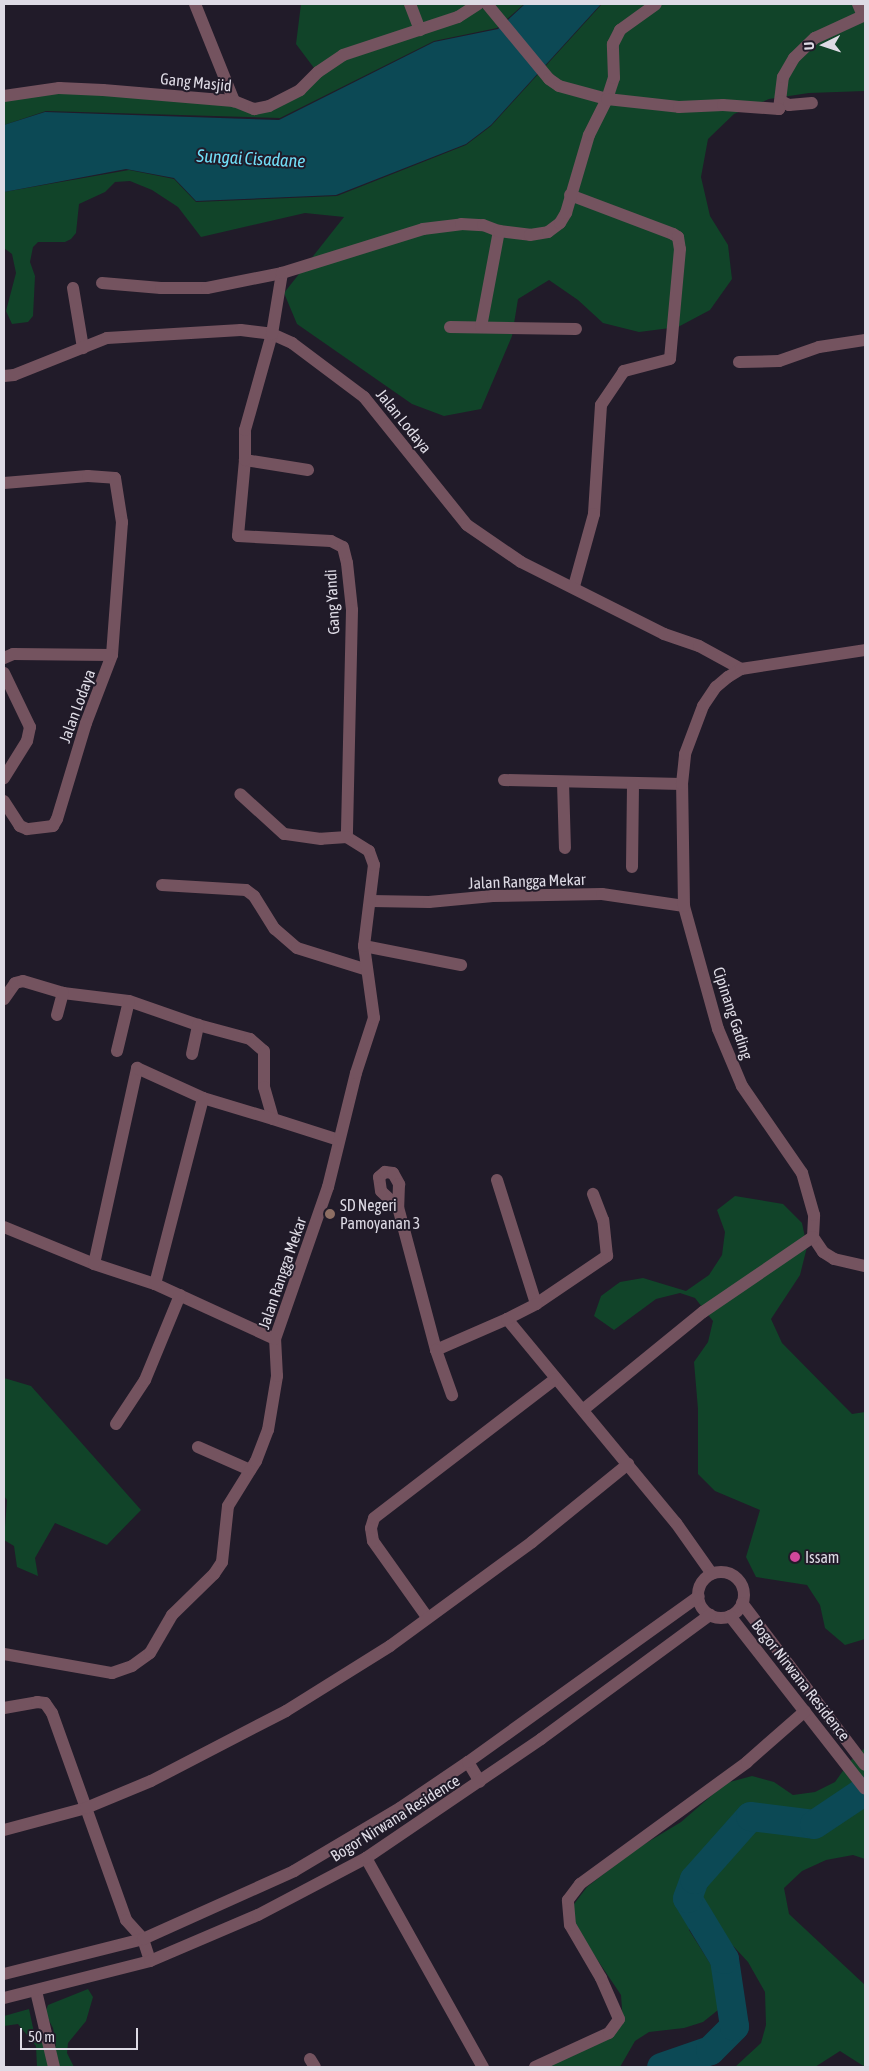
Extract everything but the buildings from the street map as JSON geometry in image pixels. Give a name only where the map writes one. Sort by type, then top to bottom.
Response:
[{"type":"street","points":[[195,4],[234,101]]},
{"type":"street","points":[[410,4],[420,30]]},
{"type":"street","name":"Gang Masjid","points":[[4,96],[59,88],[234,101],[254,109],[269,106],[300,90],[318,72],[343,55],[458,17],[478,4]]},
{"type":"street","points":[[102,283],[161,288],[207,288],[282,274],[423,229],[476,224],[499,231],[530,235],[548,232],[560,224],[589,135],[607,99],[614,78],[613,44],[620,30],[656,4]]},
{"type":"street","points":[[779,109],[783,77],[794,58],[815,38],[864,16],[858,4]]},
{"type":"street","points":[[491,7],[549,79],[559,86],[607,99],[679,107],[723,105],[779,109]]},
{"type":"street","points":[[779,109],[781,101],[789,106],[812,103]]},
{"type":"street","points":[[570,195],[673,234],[678,237],[680,248],[670,359],[624,371],[601,405],[594,514],[574,586]]},
{"type":"street","points":[[481,327],[499,231]]},
{"type":"street","points":[[282,274],[272,334],[249,412],[245,460],[308,470]]},
{"type":"street","points":[[73,288],[83,348]]},
{"type":"street","points":[[450,328],[576,329]]},
{"type":"street","name":"Jalan Lodaya","points":[[4,376],[14,375],[107,338],[241,330],[272,334],[292,343],[364,397],[467,525],[521,562],[574,586],[646,625],[699,646],[741,669]]},
{"type":"street","points":[[739,362],[779,361],[820,346],[865,340]]},
{"type":"street","name":"Gang Yandi","points":[[245,460],[237,534],[331,541],[343,547],[347,563],[352,610],[347,838]]},
{"type":"street","name":"Jalan Lodaya","points":[[4,483],[114,478],[118,482],[122,522],[112,655],[86,723],[52,826],[34,830],[20,826],[4,801]]},
{"type":"street","name":"Cipinang Gading","points":[[813,1237],[814,1215],[802,1174],[756,1109],[731,1065],[718,1029],[684,906],[682,784],[685,754],[703,706],[716,687],[741,669],[865,650]]},
{"type":"street","points":[[4,658],[13,654],[112,655]]},
{"type":"street","points":[[4,673],[30,727],[27,741],[4,778]]},
{"type":"street","points":[[504,780],[682,784]]},
{"type":"street","points":[[563,782],[565,848]]},
{"type":"street","points":[[632,867],[633,784]]},
{"type":"street","points":[[240,794],[284,834],[321,839],[347,838]]},
{"type":"street","name":"Jalan Rangga Mekar","points":[[4,1654],[100,1673],[112,1673],[132,1666],[156,1646],[172,1615],[214,1574],[222,1562],[228,1506],[263,1447],[277,1376],[275,1339],[328,1187],[339,1140],[374,1018],[364,946],[374,865],[370,851],[347,838]]},
{"type":"street","points":[[162,885],[246,890],[254,896],[276,928],[297,948],[366,970]]},
{"type":"street","name":"Jalan Rangga Mekar","points":[[371,901],[429,902],[493,896],[602,894],[684,906]]},
{"type":"street","points":[[364,946],[461,965]]},
{"type":"street","points":[[4,999],[12,986],[21,981],[63,993],[129,1001],[259,1044],[264,1052],[264,1087],[273,1119]]},
{"type":"street","points":[[57,1015],[63,993]]},
{"type":"street","points":[[117,1051],[129,1001]]},
{"type":"street","points":[[192,1054],[198,1025]]},
{"type":"street","points":[[94,1264],[137,1068],[203,1098],[339,1140]]},
{"type":"street","points":[[155,1284],[203,1098]]},
{"type":"street","points":[[497,1180],[536,1304]]},
{"type":"street","points":[[436,1350],[507,1319],[536,1304],[607,1256],[603,1220],[593,1194]]},
{"type":"street","points":[[398,1207],[436,1350],[452,1395]]},
{"type":"street","points":[[4,1227],[94,1264],[155,1284],[275,1339]]},
{"type":"street","points":[[584,1410],[702,1312],[813,1237],[823,1252],[834,1259],[865,1266]]},
{"type":"street","points":[[116,1424],[145,1380],[180,1295]]},
{"type":"street","points":[[507,1319],[555,1379],[584,1410],[628,1464],[712,1574]]},
{"type":"street","points":[[427,1618],[373,1541],[371,1528],[374,1518],[555,1379]]},
{"type":"street","points":[[198,1447],[250,1470]]},
{"type":"street","points":[[4,1830],[86,1808],[186,1764],[286,1711],[390,1646],[532,1542],[628,1464]]},
{"type":"street","points":[[727,1573],[740,1581],[744,1596],[742,1604],[730,1616],[710,1615],[699,1596],[702,1583],[712,1574],[727,1573]]},
{"type":"street","name":"Bogor Nirwana Residence","points":[[4,1974],[143,1940],[294,1871],[400,1808],[468,1762],[699,1596]]},
{"type":"street","name":"Bogor Nirwana Residence","points":[[742,1604],[865,1766]]},
{"type":"street","name":"Bogor Nirwana Residence","points":[[4,1998],[150,1961],[258,1915],[366,1858],[480,1782],[710,1615]]},
{"type":"street","name":"Bogor Nirwana Residence","points":[[730,1616],[865,1789]]},
{"type":"street","points":[[4,1708],[37,1702],[45,1703],[52,1712],[126,1920],[143,1940],[150,1961]]},
{"type":"street","points":[[535,2067],[609,2033],[619,2019],[602,1978],[570,1926],[568,1900],[576,1889],[747,1762],[805,1710]]},
{"type":"street","points":[[468,1762],[480,1782]]},
{"type":"street","points":[[366,1858],[483,2067]]},
{"type":"street","points":[[36,1991],[54,2067]]},
{"type":"green space","points":[[301,4],[524,4],[497,28],[434,41],[280,118],[46,111],[4,125],[4,96],[59,88],[269,106],[317,72],[296,44]]},
{"type":"green space","points":[[602,4],[865,4],[865,91],[809,93],[769,99],[734,114],[708,139],[701,177],[710,216],[728,245],[732,279],[710,310],[678,327],[639,332],[603,323],[578,300],[549,280],[518,299],[512,336],[481,409],[444,416],[412,404],[297,324],[284,293],[344,217],[305,213],[201,237],[178,207],[152,190],[130,181],[115,182],[105,192],[79,204],[76,233],[71,239],[65,242],[38,242],[33,247],[30,262],[35,276],[33,316],[28,322],[12,324],[6,311],[16,273],[12,254],[4,248],[4,192],[129,170],[174,179],[196,202],[337,196],[466,145],[491,126]]},
{"type":"green space","points":[[735,1196],[783,1204],[802,1223],[807,1247],[800,1275],[771,1319],[782,1343],[852,1414],[865,1412],[865,1639],[845,1645],[825,1628],[820,1605],[807,1585],[756,1577],[746,1557],[760,1510],[715,1491],[698,1474],[698,1409],[694,1362],[708,1342],[713,1321],[695,1298],[680,1293],[656,1299],[614,1330],[594,1316],[601,1296],[620,1282],[643,1278],[686,1291],[709,1275],[722,1255],[725,1232],[717,1210]]},
{"type":"green space","points":[[4,1378],[31,1386],[141,1510],[107,1545],[55,1523],[35,1558],[38,1576],[17,1567],[14,1546],[4,1540],[7,1500],[4,1496]]},
{"type":"green space","points":[[865,1748],[865,1859],[853,1855],[826,1860],[802,1871],[784,1888],[789,1914],[865,1985],[865,2067],[840,2051],[815,2067],[735,2067],[761,2043],[766,2025],[765,1992],[748,1962],[712,1923],[708,1908],[691,1911],[689,1930],[718,1976],[723,1993],[718,2010],[703,2022],[684,2028],[649,2032],[635,2041],[620,2067],[541,2067],[623,2022],[621,1995],[574,1925],[574,1904],[587,1887],[633,1851],[681,1822],[726,1783],[752,1776],[774,1782],[793,1795],[815,1792],[835,1782],[850,1761]]},
{"type":"green space","points":[[88,1989],[93,1997],[86,2021],[68,2043],[67,2053],[74,2067],[37,2067],[36,2046],[18,2024],[4,2026],[4,2016],[29,2009],[35,2037],[49,2048],[56,2046],[53,2028],[45,2013],[48,2005]]},
{"type":"water","name":"Sungai Cisadane","points":[[525,4],[601,4],[491,125],[466,144],[336,195],[196,201],[174,178],[126,169],[4,192],[4,125],[45,112],[279,120],[434,42],[498,29]]},
{"type":"waterway","points":[[661,2067],[710,2050],[734,2026],[724,1959],[687,1898],[694,1879],[750,1816],[814,1824],[865,1790]]},
{"type":"place","name":"SD Negeri Pamoyanan 3","points":[[330,1214]]},
{"type":"place","name":"Issam","points":[[795,1557]]}]
